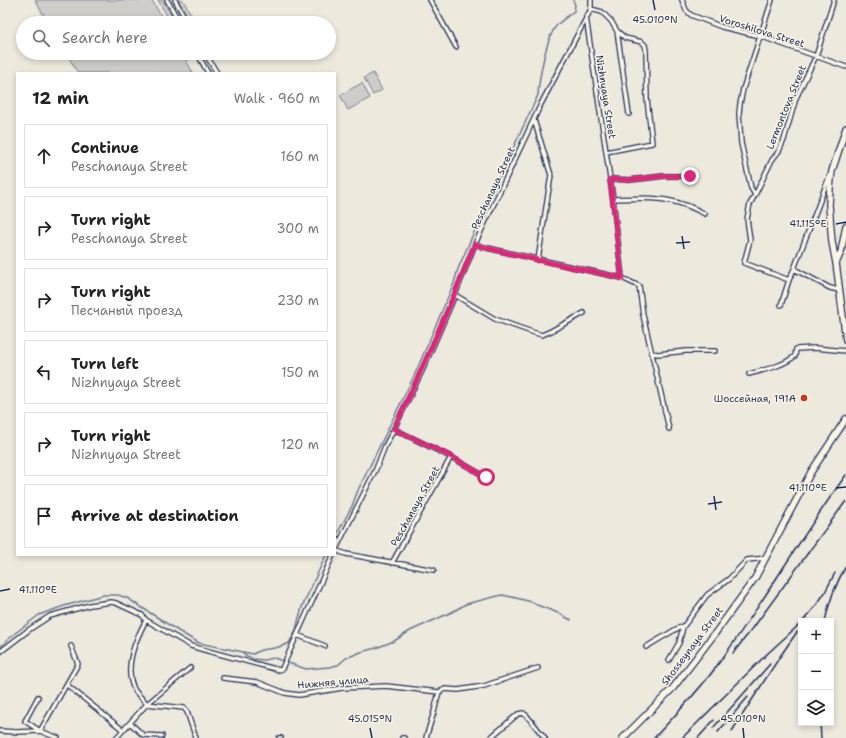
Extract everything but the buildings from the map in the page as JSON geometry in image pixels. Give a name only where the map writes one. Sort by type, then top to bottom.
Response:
[{"type":"main road","points":[[846,128],[832,171],[829,205],[832,242],[846,340]]},
{"type":"main road","points":[[836,263],[841,252],[846,226]]},
{"type":"main road","name":"Shosseynaya Street","points":[[623,738],[673,688],[755,578],[811,472],[846,419]]},
{"type":"street","points":[[167,0],[176,16]]},
{"type":"street","points":[[176,0],[184,16]]},
{"type":"street","points":[[430,0],[456,47]]},
{"type":"street","points":[[591,0],[591,9],[602,12],[611,21],[617,31],[625,38],[642,42],[645,45],[646,54],[647,99],[652,143],[606,152]]},
{"type":"street","name":"Voroshilova Street","points":[[682,0],[686,10],[691,15],[722,28],[760,36],[846,67]]},
{"type":"street","points":[[755,195],[751,188],[741,142],[739,113],[744,89],[772,0]]},
{"type":"street","name":"Lermontova Street","points":[[789,280],[744,263],[750,240],[747,219],[750,204],[772,160],[779,151],[784,140],[796,98],[816,56],[834,0]]},
{"type":"street","name":"Peschanaya Street","points":[[336,549],[376,469],[385,446],[423,369],[475,244],[534,120],[591,9]]},
{"type":"street","name":"Nizhnyaya Street","points":[[586,17],[613,199],[622,278]]},
{"type":"street","points":[[617,31],[629,114]]},
{"type":"street","points":[[200,60],[207,72]]},
{"type":"street","points":[[209,60],[216,72]]},
{"type":"street","points":[[534,120],[551,175],[538,260]]},
{"type":"street","points":[[781,305],[789,280],[836,159]]},
{"type":"street","points":[[610,179],[630,180],[664,176],[690,176]]},
{"type":"street","points":[[613,199],[639,198],[669,200],[685,204],[705,214]]},
{"type":"street","points":[[475,244],[538,260],[622,278],[639,286],[643,315],[669,429]]},
{"type":"street","points":[[794,269],[830,288],[839,290]]},
{"type":"street","points":[[455,295],[495,319],[542,335],[584,313]]},
{"type":"street","points":[[749,374],[767,369],[789,360],[795,356],[796,349],[815,348],[846,351]]},
{"type":"street","points":[[651,353],[658,354],[686,351],[715,351]]},
{"type":"street","points":[[394,429],[452,457],[486,477]]},
{"type":"street","name":"Peschanaya Street","points":[[392,563],[452,457]]},
{"type":"street","name":"Peschanaya Street","points":[[336,551],[434,570]]},
{"type":"street","points":[[0,652],[50,616],[90,605],[111,602],[142,615],[146,620],[191,646],[279,670],[282,669],[298,635],[333,556]]},
{"type":"street","name":"Shosseynaya Street","points":[[669,660],[679,643],[683,627],[707,595],[729,579],[747,560],[766,558]]},
{"type":"street","points":[[146,620],[138,635],[129,665],[133,688],[147,704],[184,708],[187,712],[196,738]]},
{"type":"street","name":"Shosseynaya Street","points":[[646,647],[678,628],[683,627]]},
{"type":"street","points":[[298,635],[325,646]]},
{"type":"street","points":[[40,731],[78,664],[71,646]]},
{"type":"street","points":[[116,738],[147,704],[190,668]]},
{"type":"street","name":"Нижняя улица","points":[[223,678],[257,682],[285,693],[299,695],[342,688],[386,686],[439,692],[484,686],[538,668]]},
{"type":"street","points":[[67,685],[123,730]]},
{"type":"street","points":[[426,738],[439,692]]},
{"type":"street","points":[[38,696],[25,721],[40,731],[58,738]]},
{"type":"street","points":[[490,738],[518,714],[523,713],[545,738]]},
{"type":"street","points":[[130,723],[143,735],[162,736]]},
{"type":"street","points":[[0,731],[40,731]]},
{"type":"shaded area","points":[[35,0],[152,0],[161,16],[44,16]]},
{"type":"shaded area","points":[[158,0],[162,0],[172,16],[167,16]]},
{"type":"shaded area","points":[[178,0],[183,0],[192,16],[187,16]]},
{"type":"shaded area","points":[[70,60],[186,60],[192,72],[77,72]]},
{"type":"shaded area","points":[[373,73],[382,90],[373,95],[364,78]]},
{"type":"shaded area","points":[[362,83],[370,98],[348,110],[340,95]]},
{"type":"waterway","points":[[336,536],[415,374],[478,223],[538,95],[546,48],[553,31],[557,25],[574,11],[575,5],[573,0]]},
{"type":"waterway","points":[[0,647],[39,615],[103,595],[118,595],[127,598],[199,643],[253,654],[261,650],[275,648],[289,643],[295,633],[302,607],[326,556]]},
{"type":"waterway","points":[[242,652],[253,659],[264,660],[274,658],[306,669],[329,667],[338,665],[346,658],[394,641],[410,631],[466,604],[502,595],[532,602],[571,620]]},
{"type":"railway","points":[[654,738],[694,694],[733,644],[846,475]]},
{"type":"railway","points":[[733,653],[846,501]]},
{"type":"railway","points":[[826,618],[833,593],[846,566]]},
{"type":"railway","points":[[806,618],[824,594],[835,573]]},
{"type":"railway","points":[[682,738],[767,654],[798,626]]},
{"type":"railway","points":[[732,731],[797,632]]},
{"type":"railway","points":[[713,728],[770,664]]},
{"type":"railway","points":[[718,732],[748,697]]},
{"type":"railway","points":[[698,738],[714,720]]},
{"type":"railway","points":[[820,726],[821,738]]},
{"type":"place","name":"Шоссейная, 191А","points":[[804,398]]},
{"type":"route","points":[[486,477],[452,457],[394,429],[423,369],[475,244],[538,260],[622,278],[610,179],[630,180],[664,176],[690,176]]}]
